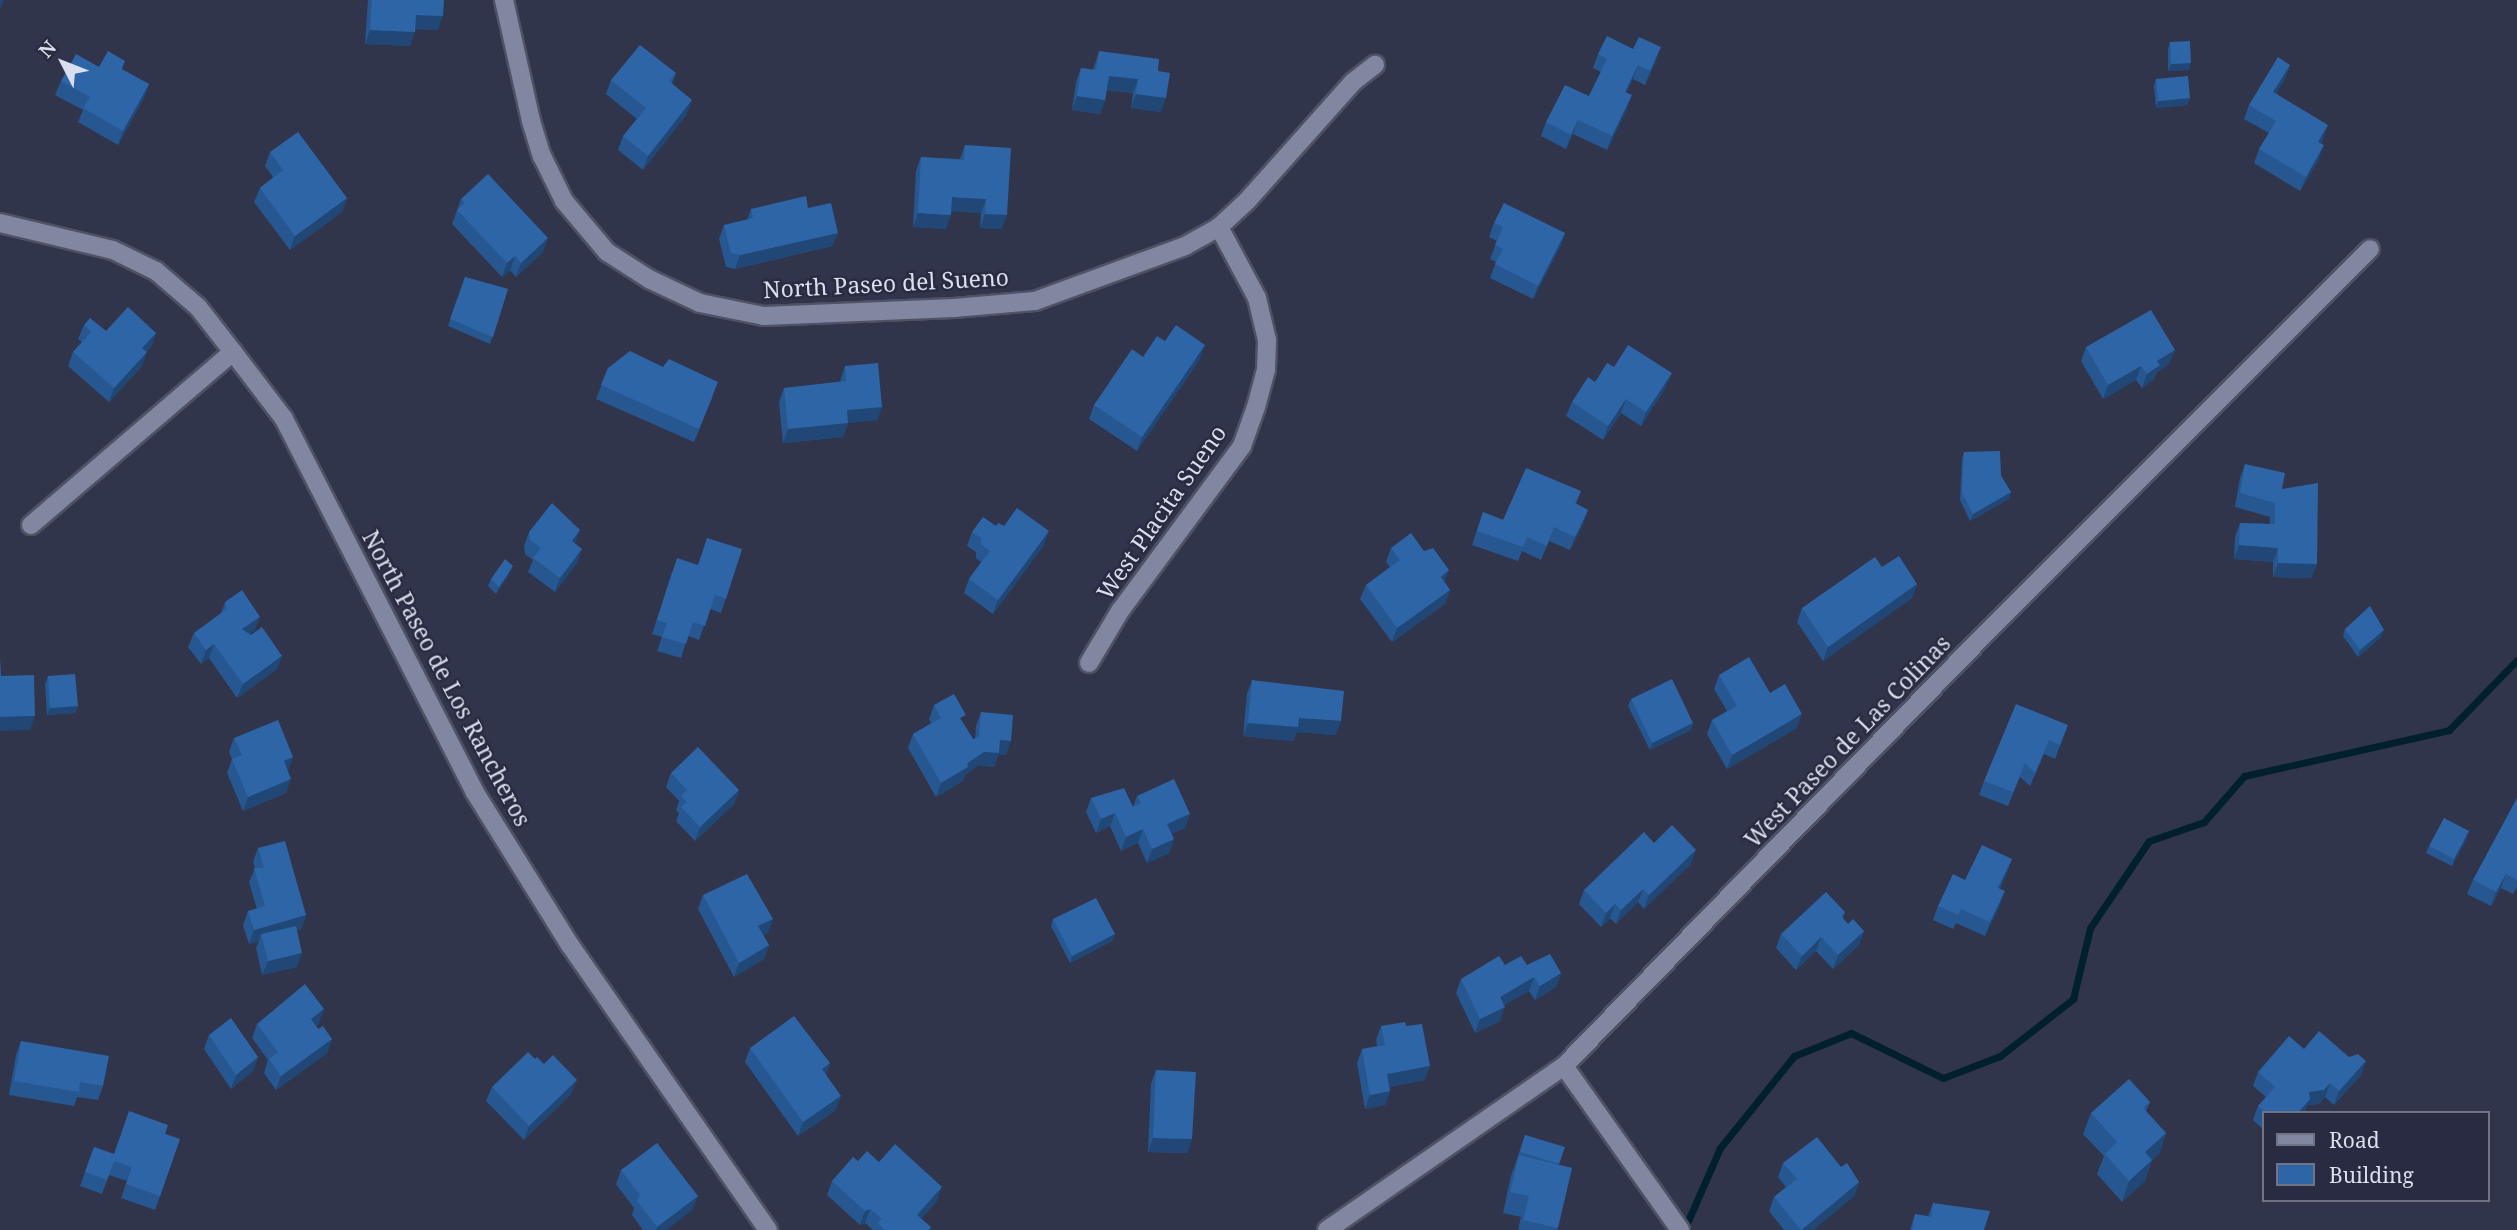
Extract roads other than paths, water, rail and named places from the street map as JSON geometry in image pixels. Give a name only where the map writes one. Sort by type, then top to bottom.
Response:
[{"type":"street","name":"North Paseo del Sueno","points":[[504,0],[535,133],[564,201],[607,252],[649,279],[700,303],[764,316],[954,308],[1035,300],[1128,269],[1185,246],[1219,227],[1247,201],[1353,82],[1375,65]]},
{"type":"street","name":"North Paseo de Los Rancheros","points":[[0,223],[113,250],[156,271],[198,307],[233,352],[284,419],[474,791],[570,945],[768,1230]]},
{"type":"street","name":"West Placita Sueno","points":[[1089,663],[1121,611],[1242,446],[1256,407],[1266,369],[1267,340],[1258,298],[1219,227]]},
{"type":"street","name":"West Paseo de Las Colinas","points":[[1327,1230],[1564,1066],[1983,636],[2370,249]]},
{"type":"street","points":[[31,525],[233,352]]},
{"type":"street","points":[[1564,1066],[1680,1230]]},
{"type":"waterway","points":[[1684,1230],[1720,1148],[1794,1056],[1851,1033],[1943,1078],[2000,1056],[2073,999],[2090,928],[2149,841],[2204,822],[2244,776],[2449,730],[2517,660]]}]
